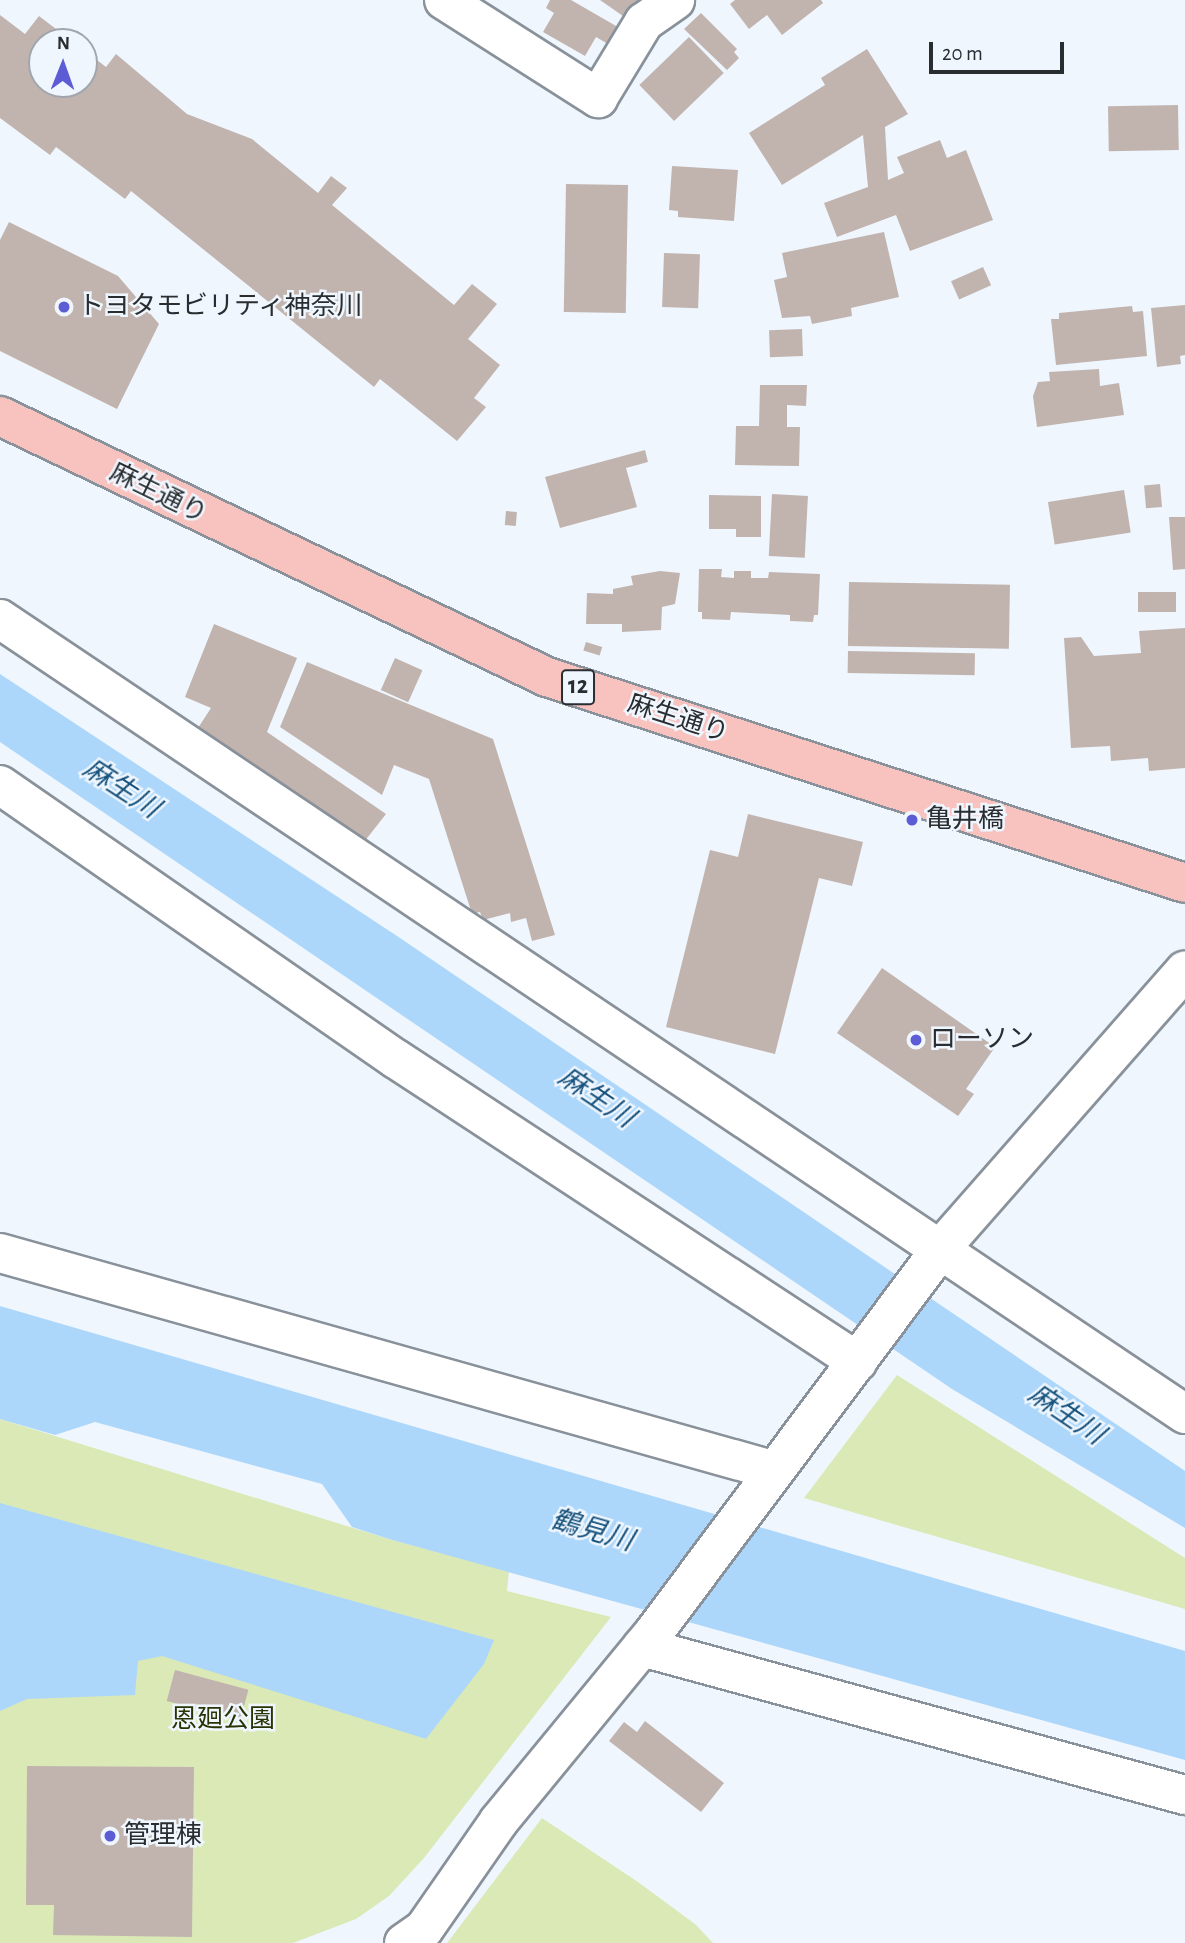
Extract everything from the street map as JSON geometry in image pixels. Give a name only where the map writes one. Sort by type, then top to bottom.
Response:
[{"type":"main road","name":"麻生通り","points":[[0,416],[547,677],[1185,883]]},
{"type":"street","points":[[444,0],[598,98],[644,22],[676,0]]},
{"type":"street","points":[[0,619],[936,1256],[1185,1414]]},
{"type":"street","points":[[0,785],[396,1059],[862,1356]]},
{"type":"street","points":[[404,1943],[424,1929],[499,1821],[648,1639],[936,1256],[1185,970]]},
{"type":"street","points":[[0,1253],[768,1476]]},
{"type":"street","points":[[648,1639],[1185,1795]]},
{"type":"green space","points":[[897,1375],[1185,1558],[1185,1609],[804,1498]]},
{"type":"green space","name":"恩廻公園","points":[[0,1419],[389,1539],[509,1571],[507,1591],[611,1617],[424,1858],[389,1896],[356,1919],[293,1943],[0,1943]]},
{"type":"green space","points":[[542,1818],[638,1882],[695,1924],[713,1943],[447,1943]]},
{"type":"water","name":"麻生川","points":[[0,674],[400,938],[1185,1471],[1185,1528],[952,1389],[0,742]]},
{"type":"water","name":"鶴見川","points":[[0,1306],[1185,1651],[1185,1760],[389,1539],[352,1527],[322,1484],[95,1422],[55,1435],[0,1419]]},
{"type":"water","points":[[0,1503],[494,1640],[484,1664],[426,1739],[162,1656],[138,1661],[135,1695],[27,1699],[0,1711]]},
{"type":"building","points":[[550,0],[571,0],[623,30],[613,47],[596,37],[585,56],[543,32],[554,13],[546,8]]},
{"type":"building","points":[[600,0],[642,0],[633,23]]},
{"type":"building","points":[[735,0],[821,0],[823,3],[782,35],[767,15],[749,29],[730,4]]},
{"type":"building","points":[[701,13],[737,49],[734,52],[739,58],[727,70],[684,29]]},
{"type":"building","points":[[0,15],[25,34],[28,30],[28,98],[98,98],[98,61],[106,67],[116,54],[187,114],[252,139],[318,193],[331,176],[347,188],[332,205],[454,305],[472,284],[497,304],[468,339],[500,365],[474,398],[486,407],[457,441],[380,379],[374,387],[131,191],[125,199],[56,147],[50,155],[0,118]]},
{"type":"building","points":[[39,16],[55,28],[30,28]]},
{"type":"building","points":[[689,37],[724,73],[674,121],[639,85]]},
{"type":"building","points":[[867,49],[908,114],[885,127],[888,180],[904,173],[897,157],[940,140],[947,158],[966,150],[993,220],[910,251],[896,215],[837,237],[824,203],[868,187],[863,135],[782,185],[749,133],[825,85],[821,78]]},
{"type":"building","points":[[1178,105],[1179,150],[1109,151],[1108,106]]},
{"type":"building","points":[[672,166],[738,170],[734,221],[678,217],[678,211],[669,210]]},
{"type":"building","points":[[566,184],[628,185],[626,313],[564,312]]},
{"type":"building","points":[[9,222],[118,276],[159,324],[117,409],[0,351],[0,240]]},
{"type":"building","points":[[884,232],[899,297],[851,308],[852,316],[812,324],[810,316],[782,318],[774,280],[787,277],[782,253]]},
{"type":"building","points":[[664,253],[700,254],[698,308],[662,307]]},
{"type":"building","points":[[983,267],[991,285],[959,300],[951,281]]},
{"type":"building","points":[[1185,305],[1185,355],[1180,356],[1181,364],[1157,367],[1151,308]]},
{"type":"building","points":[[1132,306],[1133,312],[1143,311],[1147,356],[1056,365],[1051,319],[1059,319],[1059,313]]},
{"type":"building","points":[[802,329],[803,356],[770,357],[769,330]]},
{"type":"building","points":[[1099,369],[1100,386],[1119,383],[1124,415],[1037,427],[1033,396],[1038,382],[1050,381],[1049,372]]},
{"type":"building","points":[[760,385],[807,385],[806,406],[787,405],[787,427],[800,427],[799,466],[735,465],[736,426],[759,426]]},
{"type":"building","points":[[645,450],[648,462],[626,468],[637,507],[560,528],[545,477]]},
{"type":"building","points":[[1160,484],[1162,507],[1146,508],[1144,485]]},
{"type":"building","points":[[1124,490],[1131,532],[1055,545],[1048,502]]},
{"type":"building","points":[[772,494],[808,496],[805,558],[769,556]]},
{"type":"building","points":[[709,495],[761,496],[761,537],[736,537],[736,529],[709,529]]},
{"type":"building","points":[[506,511],[517,512],[516,526],[505,525]]},
{"type":"building","points":[[1169,517],[1185,517],[1185,569],[1173,570]]},
{"type":"building","points":[[699,569],[722,569],[721,577],[734,578],[734,571],[751,571],[751,578],[768,578],[769,572],[820,574],[818,615],[814,615],[813,622],[790,621],[790,615],[731,612],[730,620],[702,619],[702,612],[698,612]]},
{"type":"building","points":[[660,571],[680,573],[675,604],[662,607],[661,630],[622,632],[622,624],[586,624],[587,593],[613,594],[613,589],[633,585],[631,576]]},
{"type":"building","points":[[849,582],[1010,585],[1009,649],[848,646]]},
{"type":"building","points":[[1138,592],[1176,592],[1176,612],[1138,612]]},
{"type":"building","points":[[214,624],[297,658],[267,732],[386,814],[364,842],[198,728],[211,708],[185,697]]},
{"type":"building","points":[[1185,628],[1185,768],[1149,771],[1148,758],[1111,761],[1110,746],[1071,748],[1064,638],[1081,637],[1094,656],[1141,653],[1139,631]]},
{"type":"building","points":[[586,642],[602,647],[600,656],[583,651]]},
{"type":"building","points":[[848,651],[975,653],[975,675],[848,673]]},
{"type":"building","points":[[395,658],[422,670],[408,702],[381,690]]},
{"type":"building","points":[[307,662],[493,739],[555,935],[532,941],[526,918],[511,922],[510,913],[483,920],[480,912],[472,914],[429,779],[394,765],[382,795],[280,727]]},
{"type":"building","points":[[748,814],[863,842],[852,886],[819,878],[775,1054],[666,1027],[710,850],[738,857]]},
{"type":"building","name":"ローソン","points":[[882,968],[995,1047],[966,1089],[974,1094],[958,1116],[837,1033]]},
{"type":"building","points":[[175,1670],[248,1690],[240,1721],[167,1701]]},
{"type":"building","points":[[645,1721],[724,1783],[701,1812],[609,1741],[624,1722],[637,1732]]},
{"type":"building","name":"管理棟","points":[[27,1766],[194,1767],[192,1937],[53,1935],[54,1905],[26,1905]]},
{"type":"place","name":"トヨタモビリティ神奈川","points":[[64,307]]},
{"type":"place","name":"亀井橋","points":[[912,820]]},
{"type":"place","name":"ローソン","points":[[916,1040]]},
{"type":"place","name":"管理棟","points":[[110,1836]]}]
